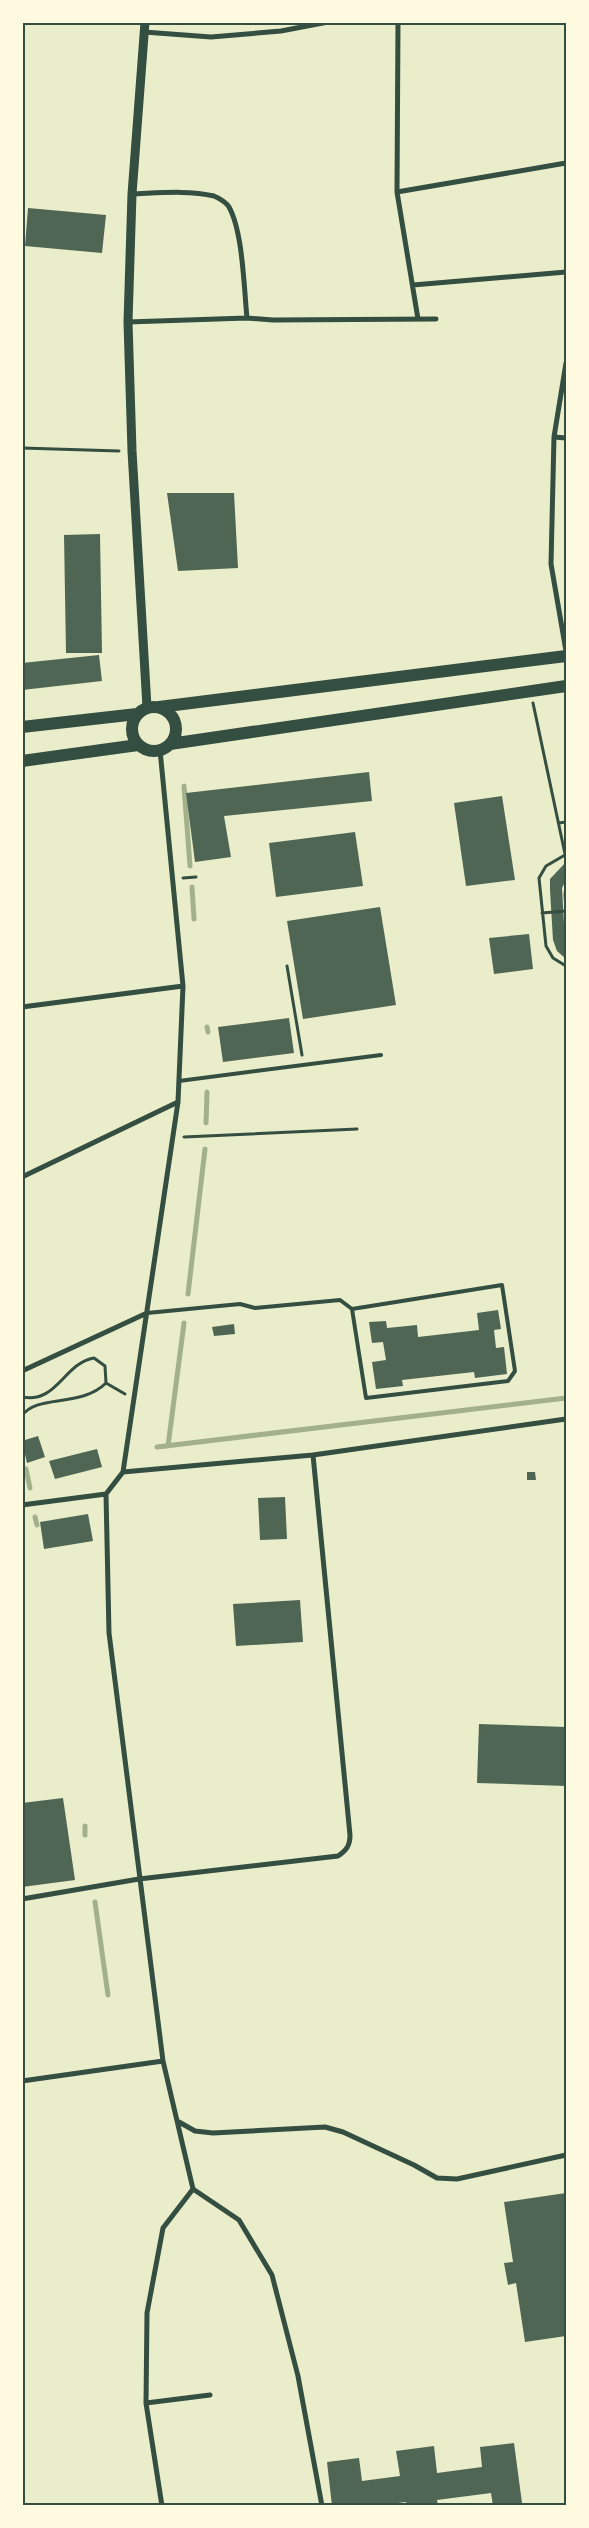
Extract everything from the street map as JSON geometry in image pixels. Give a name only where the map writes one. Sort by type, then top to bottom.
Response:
[{"type":"main road","points":[[22,727],[148,709],[566,656]]},
{"type":"main road","points":[[22,761],[138,745],[149,750],[566,686]]},
{"type":"main road","points":[[138,745],[132,735],[132,724],[148,709]]},
{"type":"main road","points":[[148,709],[169,712],[175,722],[176,732],[165,747]]},
{"type":"street","points":[[145,22],[132,194],[128,322],[132,451],[148,709]]},
{"type":"street","points":[[144,32],[211,37],[282,31],[328,22]]},
{"type":"street","points":[[398,22],[397,192],[418,319]]},
{"type":"street","points":[[397,192],[566,163]]},
{"type":"street","points":[[132,194],[176,192],[215,196],[228,205],[234,219],[240,248],[248,318]]},
{"type":"street","points":[[413,285],[566,272]]},
{"type":"street","points":[[128,322],[248,318],[273,320],[436,319]]},
{"type":"street","points":[[566,363],[554,437],[551,564],[566,651]]},
{"type":"street","points":[[554,437],[566,438]]},
{"type":"street","points":[[165,747],[183,986],[178,1102],[123,1472],[106,1494],[109,1633],[163,2061],[194,2189],[239,2220],[272,2275],[298,2376],[322,2506]]},
{"type":"street","points":[[22,1007],[183,986]]},
{"type":"street","points":[[22,1177],[178,1102]]},
{"type":"street","points":[[22,1371],[147,1313]]},
{"type":"street","points":[[123,1472],[313,1455],[566,1419]]},
{"type":"street","points":[[22,1899],[139,1880],[338,1856],[345,1851],[350,1843],[313,1455]]},
{"type":"street","points":[[22,1505],[106,1494]]},
{"type":"street","points":[[22,2081],[163,2061]]},
{"type":"street","points":[[179,2122],[195,2130],[213,2133],[325,2127],[343,2132],[414,2165],[437,2178],[457,2179],[566,2155]]},
{"type":"street","points":[[162,2506],[146,2404],[147,2313],[164,2228],[194,2189]]},
{"type":"street","points":[[146,2404],[210,2395]]},
{"type":"lane","points":[[179,1081],[381,1055]]},
{"type":"lane","points":[[147,1313],[240,1304],[255,1308],[340,1300],[352,1309],[366,1398],[508,1381],[515,1371],[502,1284],[352,1309]]},
{"type":"path","points":[[22,448],[132,451]]},
{"type":"path","points":[[530,691],[566,854],[546,866],[539,878],[546,946],[553,958],[566,966]]},
{"type":"path","points":[[559,823],[566,822]]},
{"type":"path","points":[[542,912],[566,910],[564,895],[566,886]]},
{"type":"path","points":[[287,966],[304,1065]]},
{"type":"path","points":[[173,1138],[357,1129]]},
{"type":"path","points":[[22,1397],[36,1398],[44,1396],[75,1366],[94,1358],[105,1366],[106,1383]]},
{"type":"path","points":[[106,1383],[133,1396]]},
{"type":"path","points":[[22,1416],[25,1412],[42,1403],[76,1400],[89,1395],[106,1383]]},
{"type":"building","points":[[28,208],[106,215],[102,253],[25,246]]},
{"type":"building","points":[[167,493],[234,493],[238,568],[178,571]]},
{"type":"building","points":[[100,534],[102,653],[66,653],[64,535]]},
{"type":"building","points":[[99,655],[102,681],[22,690],[22,663]]},
{"type":"building","points":[[369,772],[372,801],[224,816],[231,857],[195,862],[186,793]]},
{"type":"building","points":[[502,796],[515,880],[466,886],[454,803]]},
{"type":"building","points":[[355,832],[363,886],[276,897],[269,843]]},
{"type":"building","points":[[566,862],[566,880],[562,888],[566,959],[557,951],[553,940],[550,879]]},
{"type":"building","points":[[380,907],[396,1005],[303,1019],[287,921]]},
{"type":"building","points":[[529,934],[533,969],[494,974],[489,938]]},
{"type":"building","points":[[289,1018],[294,1053],[223,1062],[218,1027]]},
{"type":"building","points":[[498,1310],[501,1329],[494,1330],[496,1348],[504,1347],[507,1374],[475,1378],[474,1372],[402,1380],[403,1386],[376,1389],[372,1362],[386,1360],[383,1342],[372,1343],[369,1322],[386,1321],[387,1328],[417,1325],[418,1337],[479,1330],[477,1313]]},
{"type":"building","points":[[234,1324],[235,1334],[214,1336],[212,1327]]},
{"type":"building","points":[[38,1436],[45,1457],[27,1463],[22,1441]]},
{"type":"building","points":[[97,1449],[102,1467],[55,1479],[49,1461]]},
{"type":"building","points":[[527,1472],[535,1472],[536,1480],[527,1480]]},
{"type":"building","points":[[285,1497],[287,1539],[260,1540],[258,1498]]},
{"type":"building","points":[[88,1514],[93,1541],[44,1549],[40,1522]]},
{"type":"building","points":[[300,1600],[303,1642],[236,1646],[233,1604]]},
{"type":"building","points":[[479,1724],[566,1727],[566,1786],[477,1783]]},
{"type":"building","points":[[63,1798],[75,1880],[22,1887],[22,1803]]},
{"type":"building","points":[[566,2193],[566,2336],[525,2342],[516,2283],[508,2285],[504,2263],[513,2262],[504,2202]]},
{"type":"building","points":[[514,2443],[522,2503],[493,2506],[491,2493],[437,2500],[438,2506],[406,2506],[406,2502],[374,2506],[332,2506],[327,2462],[359,2458],[362,2481],[400,2476],[396,2451],[434,2446],[437,2473],[482,2467],[480,2447]]},
{"type":"waterway","points":[[184,786],[190,866]]},
{"type":"waterway","points":[[192,887],[194,919]]},
{"type":"waterway","points":[[207,1027],[208,1032]]},
{"type":"waterway","points":[[206,1123],[207,1092]]},
{"type":"waterway","points":[[188,1294],[205,1149]]},
{"type":"waterway","points":[[168,1446],[184,1323]]},
{"type":"waterway","points":[[157,1447],[566,1398]]},
{"type":"waterway","points":[[26,1469],[30,1488]]},
{"type":"waterway","points":[[35,1517],[37,1525]]},
{"type":"waterway","points":[[85,1826],[85,1835]]},
{"type":"waterway","points":[[95,1902],[108,1995]]}]
